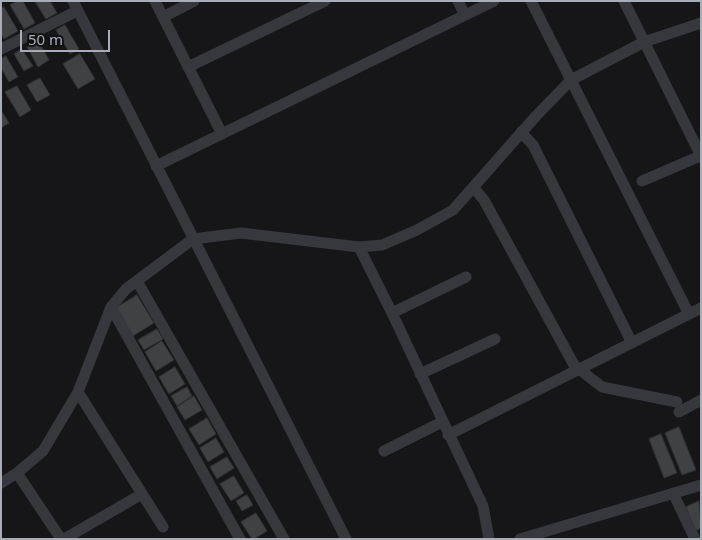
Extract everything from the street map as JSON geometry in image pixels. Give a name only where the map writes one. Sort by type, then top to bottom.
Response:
[{"type":"street","points":[[155,1],[222,134]]},
{"type":"street","points":[[163,17],[194,1]]},
{"type":"street","points":[[188,66],[325,1]]},
{"type":"street","points":[[458,1],[465,15]]},
{"type":"street","points":[[156,166],[494,1]]},
{"type":"street","points":[[531,1],[689,314]]},
{"type":"street","points":[[624,1],[701,156],[642,181]]},
{"type":"street","points":[[1,49],[75,6],[346,539]]},
{"type":"street","points":[[1,483],[17,473],[43,451],[78,392],[111,308],[126,289],[193,239],[241,233],[359,248],[382,245],[417,230],[453,210],[521,132],[571,80],[644,42],[701,23]]},
{"type":"street","points":[[521,132],[533,145],[632,343]]},
{"type":"street","points":[[473,187],[484,200],[574,365],[579,370],[602,387],[678,407],[701,400]]},
{"type":"street","points":[[359,248],[392,313],[483,506],[489,539]]},
{"type":"street","points":[[392,313],[466,277]]},
{"type":"street","points":[[137,282],[284,539]]},
{"type":"street","points":[[111,308],[240,539]]},
{"type":"street","points":[[448,435],[701,308]]},
{"type":"street","points":[[420,374],[495,339]]},
{"type":"street","points":[[78,392],[163,527]]},
{"type":"street","points":[[384,451],[442,422]]},
{"type":"street","points":[[17,473],[61,539]]},
{"type":"street","points":[[520,539],[701,485]]},
{"type":"street","points":[[673,493],[695,539]]},
{"type":"street","points":[[64,539],[142,494]]},
{"type":"building","points":[[17,1],[23,1],[35,23],[24,29],[10,5]]},
{"type":"building","points":[[35,1],[50,1],[57,13],[46,19]]},
{"type":"building","points":[[4,7],[18,31],[4,39],[1,35],[1,8]]},
{"type":"building","points":[[65,25],[79,49],[70,54],[56,30]]},
{"type":"building","points":[[38,40],[49,60],[38,67],[27,47]]},
{"type":"building","points":[[22,49],[33,66],[24,71],[14,54]]},
{"type":"building","points":[[80,54],[95,79],[78,89],[63,64]]},
{"type":"building","points":[[6,56],[18,77],[9,82],[1,68],[1,59]]},
{"type":"building","points":[[40,78],[50,95],[37,102],[27,85]]},
{"type":"building","points":[[17,86],[31,110],[20,117],[5,92]]},
{"type":"building","points":[[1,110],[9,123],[1,128]]},
{"type":"building","points":[[137,295],[154,323],[133,336],[116,308]]},
{"type":"building","points":[[157,329],[163,339],[144,350],[138,340]]},
{"type":"building","points":[[162,341],[174,360],[156,371],[145,352]]},
{"type":"building","points":[[175,367],[185,384],[169,394],[159,377]]},
{"type":"building","points":[[187,387],[192,396],[177,406],[171,396]]},
{"type":"building","points":[[194,396],[202,410],[185,420],[177,407]]},
{"type":"building","points":[[207,418],[216,434],[199,445],[189,429]]},
{"type":"building","points":[[679,427],[696,470],[682,475],[665,433]]},
{"type":"building","points":[[661,434],[677,473],[664,478],[649,439]]},
{"type":"building","points":[[216,438],[224,452],[208,462],[200,448]]},
{"type":"building","points":[[227,457],[234,468],[217,479],[210,467]]},
{"type":"building","points":[[234,476],[244,493],[231,501],[220,484]]},
{"type":"building","points":[[247,495],[253,505],[242,511],[236,501]]},
{"type":"building","points":[[699,501],[701,528],[695,531],[686,507]]},
{"type":"building","points":[[256,513],[267,531],[252,539],[241,522]]}]
